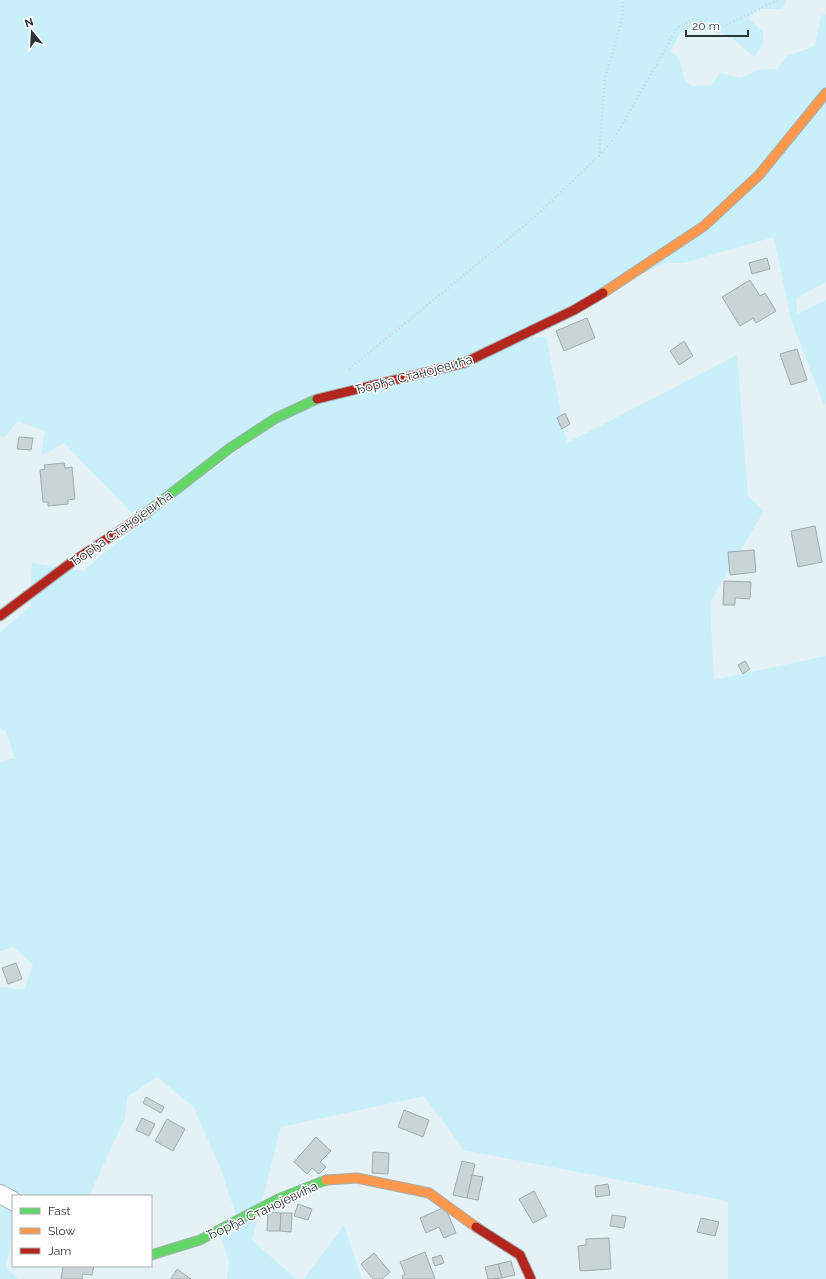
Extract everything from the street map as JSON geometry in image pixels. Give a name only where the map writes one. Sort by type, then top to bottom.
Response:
[{"type":"street","name":"Ђорђа Станојевића","points":[[0,616],[72,562],[134,522],[230,448],[276,418],[312,400],[464,363],[574,310],[623,281],[704,226],[759,175],[826,93]]},
{"type":"street","name":"Ђорђа Станојевића","points":[[152,1255],[200,1240],[278,1199],[330,1178],[357,1178],[429,1193],[495,1240],[520,1255],[531,1279]]},
{"type":"street","points":[[0,1194],[12,1200]]},
{"type":"path","points":[[599,156],[605,78],[622,20],[623,0]]},
{"type":"path","points":[[347,370],[530,221],[599,156],[615,137],[677,28],[694,19],[720,28],[778,0]]},
{"type":"shaded area","points":[[0,0],[786,0],[782,9],[759,9],[748,18],[763,32],[763,45],[754,57],[730,36],[691,26],[679,34],[671,51],[679,58],[685,81],[693,86],[711,86],[720,73],[741,78],[758,70],[777,69],[787,56],[815,46],[821,16],[826,14],[826,282],[796,298],[797,314],[826,300],[826,404],[824,405],[791,320],[774,237],[683,263],[665,263],[504,339],[546,337],[567,443],[737,355],[748,496],[764,511],[710,602],[714,680],[826,656],[826,1279],[728,1279],[728,1201],[464,1150],[424,1096],[281,1127],[252,1240],[296,1279],[227,1279],[229,1262],[221,1237],[240,1228],[221,1169],[193,1106],[157,1077],[127,1097],[125,1118],[89,1195],[12,1195],[12,1239],[6,1267],[18,1279],[0,1279],[0,987],[24,990],[33,965],[14,947],[0,951],[0,762],[15,758],[6,732],[0,728],[0,632],[30,607],[32,563],[83,571],[157,510],[322,389],[133,514],[64,443],[41,456],[45,431],[18,421],[5,437],[0,436]]},
{"type":"shaded area","points":[[344,1225],[362,1279],[304,1279]]},
{"type":"building","points":[[767,258],[770,269],[752,274],[749,263]]},
{"type":"building","points":[[750,280],[760,296],[765,293],[776,311],[756,323],[753,318],[740,326],[722,297]]},
{"type":"building","points":[[587,318],[595,338],[564,351],[556,331]]},
{"type":"building","points":[[684,341],[693,356],[679,365],[670,351]]},
{"type":"building","points":[[797,349],[807,380],[791,385],[780,354]]},
{"type":"building","points":[[565,413],[570,424],[562,429],[557,418]]},
{"type":"building","points":[[19,437],[33,438],[31,450],[17,449]]},
{"type":"building","points":[[64,463],[65,468],[72,467],[75,499],[68,500],[68,504],[48,506],[48,502],[43,502],[40,470],[45,469],[44,465]]},
{"type":"building","points":[[815,526],[822,562],[798,567],[791,531]]},
{"type":"building","points":[[754,550],[756,572],[730,575],[728,552]]},
{"type":"building","points":[[724,581],[751,582],[750,599],[735,598],[735,605],[723,605]]},
{"type":"building","points":[[745,661],[750,669],[743,674],[738,665]]},
{"type":"building","points":[[16,963],[22,979],[8,984],[2,968]]},
{"type":"building","points":[[146,1097],[164,1107],[161,1113],[143,1103]]},
{"type":"building","points":[[404,1110],[429,1120],[423,1137],[398,1127]]},
{"type":"building","points":[[142,1118],[155,1124],[149,1136],[136,1130]]},
{"type":"building","points":[[167,1119],[185,1129],[173,1151],[155,1141]]},
{"type":"building","points":[[316,1137],[331,1151],[320,1162],[326,1167],[319,1174],[312,1168],[307,1174],[294,1162]]},
{"type":"building","points":[[373,1152],[389,1153],[388,1174],[372,1173]]},
{"type":"building","points":[[462,1161],[475,1164],[467,1198],[453,1195]]},
{"type":"building","points":[[472,1175],[483,1177],[478,1200],[467,1198]]},
{"type":"building","points":[[608,1184],[610,1195],[596,1197],[595,1186]]},
{"type":"building","points":[[534,1191],[547,1216],[533,1223],[519,1199]]},
{"type":"building","points":[[298,1204],[312,1209],[308,1220],[294,1216]]},
{"type":"building","points":[[445,1207],[456,1233],[444,1238],[439,1227],[426,1233],[420,1218]]},
{"type":"building","points":[[268,1212],[281,1213],[280,1231],[267,1231]]},
{"type":"building","points":[[281,1213],[292,1213],[291,1232],[280,1231]]},
{"type":"building","points":[[612,1215],[626,1217],[624,1228],[610,1226]]},
{"type":"building","points":[[701,1218],[719,1222],[715,1236],[697,1232]]},
{"type":"building","points":[[609,1238],[611,1269],[580,1271],[578,1246],[586,1245],[586,1239]]},
{"type":"building","points":[[425,1252],[435,1279],[403,1279],[402,1276],[405,1274],[400,1262]]},
{"type":"building","points":[[374,1253],[390,1272],[382,1279],[373,1279],[361,1264]]},
{"type":"building","points":[[441,1255],[444,1263],[435,1266],[432,1258]]},
{"type":"building","points":[[511,1261],[515,1275],[502,1278],[498,1264]]},
{"type":"building","points":[[498,1264],[502,1278],[488,1279],[485,1267]]},
{"type":"building","points":[[63,1267],[94,1267],[92,1275],[83,1274],[82,1279],[61,1279]]},
{"type":"building","points":[[177,1269],[191,1279],[171,1279]]},
{"type":"traffic: fast","points":[[142,516],[230,448],[276,418],[317,399]]},
{"type":"traffic: fast","points":[[152,1255],[200,1240],[278,1199],[326,1180]]},
{"type":"traffic: slow","points":[[603,293],[704,226],[759,175],[826,93]]},
{"type":"traffic: slow","points":[[326,1180],[357,1178],[429,1193],[476,1227]]},
{"type":"traffic: jam","points":[[317,399],[464,363],[574,310],[603,293]]},
{"type":"traffic: jam","points":[[0,616],[72,562],[142,516]]},
{"type":"traffic: jam","points":[[476,1227],[520,1255],[531,1279]]}]
